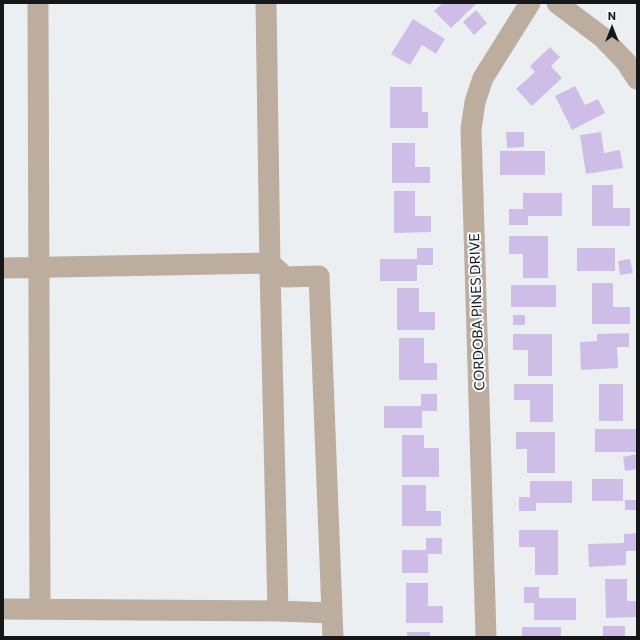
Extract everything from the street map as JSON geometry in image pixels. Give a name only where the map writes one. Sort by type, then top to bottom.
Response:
[{"type":"street","points":[[38,3],[40,609]]},
{"type":"street","points":[[266,3],[278,611]]},
{"type":"street","name":"CORDOBA PINES DRIVE","points":[[486,637],[471,129],[475,102],[483,78],[530,3]]},
{"type":"street","points":[[557,3],[602,37],[626,62],[637,79]]},
{"type":"street","points":[[3,268],[270,263],[284,277],[319,276],[334,637]]},
{"type":"street","points":[[3,609],[278,611],[332,613]]},
{"type":"building","points":[[443,3],[477,3],[451,28],[434,11]]},
{"type":"building","points":[[476,10],[487,23],[474,35],[463,22]]},
{"type":"building","points":[[413,19],[445,39],[436,54],[422,45],[410,65],[391,54]]},
{"type":"building","points":[[550,47],[560,57],[551,66],[562,78],[532,106],[516,89],[535,72],[530,66]]},
{"type":"building","points":[[575,86],[585,105],[598,99],[605,113],[572,130],[555,96]]},
{"type":"building","points":[[390,87],[422,87],[422,112],[428,112],[428,128],[390,128]]},
{"type":"building","points":[[506,132],[524,132],[524,147],[507,148]]},
{"type":"building","points":[[601,132],[604,153],[620,150],[623,168],[586,174],[580,135]]},
{"type":"building","points":[[392,143],[415,143],[415,167],[430,167],[430,183],[392,183]]},
{"type":"building","points":[[500,151],[545,151],[545,175],[500,175]]},
{"type":"building","points":[[592,185],[613,185],[613,208],[630,208],[630,226],[592,226]]},
{"type":"building","points":[[394,191],[415,191],[415,216],[431,216],[431,232],[394,233]]},
{"type":"building","points":[[523,193],[562,193],[562,216],[528,216],[528,225],[509,225],[509,209],[523,209]]},
{"type":"building","points":[[509,236],[548,236],[548,278],[523,278],[523,254],[509,254]]},
{"type":"building","points":[[417,248],[433,248],[433,265],[417,265],[417,281],[380,281],[380,259],[417,259]]},
{"type":"building","points":[[577,248],[615,248],[615,271],[577,271]]},
{"type":"building","points":[[630,259],[633,273],[620,275],[618,261]]},
{"type":"building","points":[[592,283],[613,283],[613,307],[630,307],[630,324],[592,324]]},
{"type":"building","points":[[511,285],[556,285],[556,307],[511,307]]},
{"type":"building","points":[[397,288],[419,288],[419,312],[435,312],[435,330],[397,330]]},
{"type":"building","points":[[513,315],[525,315],[525,325],[513,325]]},
{"type":"building","points":[[629,333],[629,347],[617,347],[618,368],[581,370],[580,342],[597,341],[597,334]]},
{"type":"building","points":[[513,334],[552,334],[552,376],[528,376],[528,350],[513,350]]},
{"type":"building","points":[[399,338],[424,338],[424,363],[437,363],[437,380],[399,380]]},
{"type":"building","points":[[514,384],[553,384],[553,422],[530,422],[530,400],[514,400]]},
{"type":"building","points":[[599,384],[623,384],[623,421],[599,421]]},
{"type":"building","points":[[421,394],[437,394],[437,411],[422,411],[422,428],[384,428],[384,406],[421,406]]},
{"type":"building","points":[[595,429],[637,429],[637,452],[595,452]]},
{"type":"building","points":[[516,432],[555,432],[555,473],[527,473],[527,449],[516,449]]},
{"type":"building","points":[[402,435],[424,435],[424,448],[439,448],[439,477],[402,477]]},
{"type":"building","points":[[637,454],[637,469],[625,471],[623,457]]},
{"type":"building","points":[[592,479],[623,479],[623,501],[592,501]]},
{"type":"building","points":[[530,481],[572,481],[572,503],[536,503],[536,511],[519,511],[519,497],[530,497]]},
{"type":"building","points":[[402,485],[426,485],[426,511],[441,511],[441,526],[402,526]]},
{"type":"building","points":[[625,500],[637,500],[637,510],[625,510]]},
{"type":"building","points":[[519,530],[558,530],[558,575],[535,575],[535,547],[519,547]]},
{"type":"building","points":[[637,533],[637,551],[626,551],[626,565],[589,567],[588,544],[624,543],[624,534]]},
{"type":"building","points":[[426,538],[442,538],[442,554],[428,554],[428,573],[402,573],[402,550],[426,550]]},
{"type":"building","points":[[605,579],[627,579],[627,601],[637,601],[637,617],[606,618]]},
{"type":"building","points":[[406,583],[428,583],[428,606],[443,606],[443,623],[406,623]]},
{"type":"building","points":[[524,587],[539,587],[539,598],[576,598],[576,620],[534,620],[534,603],[524,603]]},
{"type":"building","points":[[603,626],[625,626],[625,637],[603,637]]},
{"type":"building","points":[[522,627],[561,627],[561,637],[522,637]]},
{"type":"building","points":[[407,632],[430,632],[430,637],[407,637]]}]
